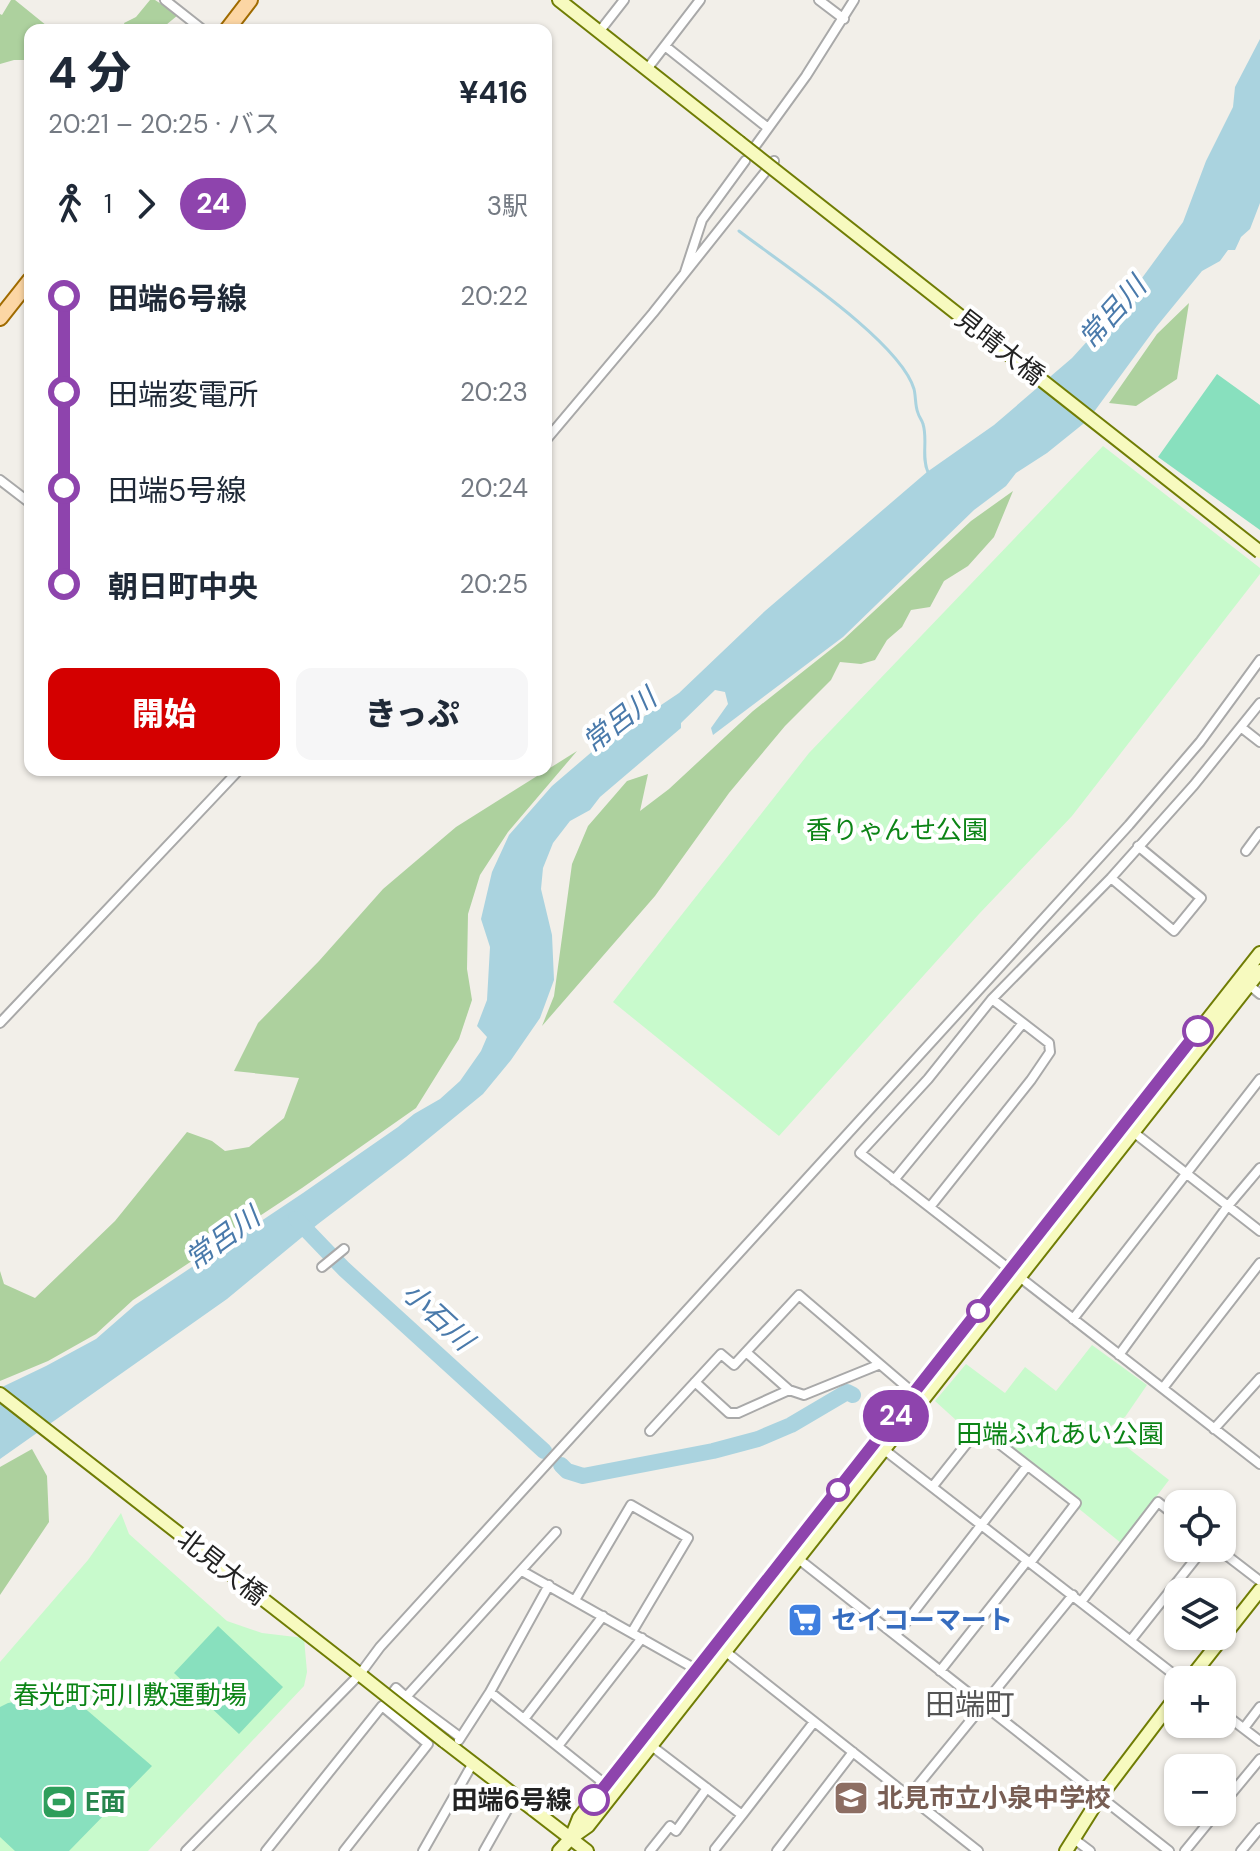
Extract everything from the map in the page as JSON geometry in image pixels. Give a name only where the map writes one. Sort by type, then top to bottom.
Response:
[{"type":"main road","points":[[232,24],[250,0]]},
{"type":"main road","points":[[0,318],[24,288]]},
{"type":"street","points":[[165,0],[195,24]]},
{"type":"street","name":"見晴大橋","points":[[559,0],[1260,552]]},
{"type":"street","points":[[599,32],[624,0]]},
{"type":"street","points":[[647,69],[700,0]]},
{"type":"street","points":[[820,0],[844,19]]},
{"type":"street","points":[[756,145],[854,0]]},
{"type":"street","points":[[665,46],[768,128]]},
{"type":"street","points":[[685,273],[702,220],[745,161]]},
{"type":"street","points":[[552,433],[774,161]]},
{"type":"street","points":[[0,480],[24,498]]},
{"type":"street","points":[[186,1851],[360,1674],[380,1647],[1129,825],[1200,742],[1260,660]]},
{"type":"street","points":[[1260,703],[1242,728],[1111,878],[992,999],[928,1079],[860,1153],[1260,1464]]},
{"type":"street","points":[[1242,728],[1260,742]]},
{"type":"street","points":[[0,1023],[233,776]]},
{"type":"street","points":[[1246,851],[1260,832]]},
{"type":"street","points":[[1111,878],[1174,931],[1201,898],[1138,846]]},
{"type":"street","points":[[1130,1129],[1260,953]]},
{"type":"street","points":[[559,1851],[588,1826],[701,1672],[1130,1129],[1260,971]]},
{"type":"street","points":[[1249,985],[1260,994]]},
{"type":"street","points":[[930,1207],[1050,1052],[1049,1043],[992,999]]},
{"type":"street","points":[[894,1180],[1023,1023]]},
{"type":"street","points":[[1073,1319],[1260,1079]]},
{"type":"street","points":[[1130,1129],[1260,1231]]},
{"type":"street","points":[[1119,1355],[1227,1207],[1260,1168]]},
{"type":"street","points":[[322,1267],[344,1249]]},
{"type":"street","points":[[1163,1388],[1260,1263]]},
{"type":"street","points":[[650,1431],[721,1354],[734,1365],[799,1295],[918,1397]]},
{"type":"street","points":[[746,1352],[789,1390],[804,1395],[878,1365]]},
{"type":"street","points":[[1214,1429],[1260,1378]]},
{"type":"street","points":[[695,1382],[729,1413],[738,1413],[789,1390]]},
{"type":"street","name":"北見大橋","points":[[0,1394],[360,1674],[453,1742],[473,1763],[587,1851]]},
{"type":"street","points":[[933,1486],[979,1428],[1076,1503],[940,1671]]},
{"type":"street","points":[[880,1446],[1164,1666]]},
{"type":"street","points":[[896,1635],[1027,1466]]},
{"type":"street","points":[[1081,1602],[1158,1502],[1164,1507]]},
{"type":"street","points":[[575,1600],[631,1505],[688,1538],[632,1632]]},
{"type":"street","points":[[406,1697],[556,1532]]},
{"type":"street","points":[[793,1555],[1169,1851]]},
{"type":"street","points":[[1131,1640],[1193,1562]]},
{"type":"street","points":[[1235,1562],[1260,1581]]},
{"type":"street","points":[[522,1571],[701,1672]]},
{"type":"street","points":[[266,1851],[396,1688],[453,1742],[490,1692],[549,1585]]},
{"type":"street","points":[[1200,1666],[1260,1590]]},
{"type":"street","points":[[909,1796],[1073,1595]]},
{"type":"street","points":[[524,1719],[603,1616]]},
{"type":"street","points":[[558,1746],[642,1638]]},
{"type":"street","points":[[720,1648],[978,1851]]},
{"type":"street","points":[[490,1692],[606,1785]]},
{"type":"street","points":[[344,1851],[428,1744],[382,1706]]},
{"type":"street","points":[[1244,1728],[1260,1707]]},
{"type":"street","points":[[1066,1851],[1100,1797],[1164,1712]]},
{"type":"street","points":[[715,1849],[814,1722]]},
{"type":"street","points":[[1236,1722],[1260,1741]]},
{"type":"street","points":[[571,1838],[579,1818],[647,1742]]},
{"type":"street","points":[[647,1742],[742,1815]]},
{"type":"street","points":[[777,1851],[853,1752]]},
{"type":"street","points":[[1236,1788],[1260,1759]]},
{"type":"street","points":[[423,1851],[473,1763]]},
{"type":"street","points":[[650,1851],[670,1826],[676,1831],[707,1788]]},
{"type":"street","points":[[484,1851],[515,1796]]},
{"type":"street","points":[[1185,1851],[1206,1826]]},
{"type":"street","points":[[1241,1851],[1260,1828]]},
{"type":"street","points":[[1074,1839],[1090,1851]]},
{"type":"green space","points":[[11,0],[15,0],[45,24],[24,24],[24,60],[0,64],[2,15]]},
{"type":"green space","points":[[150,0],[178,15],[167,24],[124,24],[136,17]]},
{"type":"green space","points":[[1189,303],[1177,379],[1136,406],[1109,403],[1157,334]]},
{"type":"green space","points":[[1217,374],[1260,405],[1260,530],[1158,457]]},
{"type":"green space","name":"香りゃんせ公園","points":[[1103,446],[1260,568],[1260,574],[1072,816],[979,914],[779,1136],[613,1002],[809,753]]},
{"type":"green space","points":[[1013,491],[994,537],[968,566],[944,581],[930,607],[911,610],[902,627],[887,640],[875,660],[861,664],[840,662],[831,680],[785,726],[729,793],[655,896],[542,1026],[554,996],[572,864],[588,826],[627,781],[648,774],[640,811],[669,789],[753,711],[844,639],[971,521]]},
{"type":"green space","points":[[577,751],[508,832],[480,875],[468,914],[467,969],[472,1000],[459,1039],[416,1108],[133,1300],[96,1334],[48,1361],[0,1381],[0,1271],[4,1284],[35,1298],[115,1221],[187,1132],[212,1141],[225,1151],[249,1147],[284,1118],[299,1078],[234,1071],[258,1023],[383,889],[456,827],[537,776],[552,776],[552,767]]},
{"type":"green space","name":"田端ふれあい公園","points":[[1092,1345],[1147,1385],[1125,1417],[1105,1430],[1169,1480],[1121,1543],[1078,1508],[1081,1504],[976,1422],[968,1431],[935,1401],[966,1364],[1005,1393],[1025,1367],[1056,1391]]},
{"type":"green space","points":[[32,1449],[47,1476],[49,1522],[0,1595],[0,1467]]},
{"type":"green space","name":"春光町河川敷運動場","points":[[121,1513],[129,1534],[227,1621],[262,1633],[304,1638],[307,1672],[304,1686],[148,1851],[0,1851],[0,1662],[88,1560]]},
{"type":"green space","points":[[218,1626],[283,1687],[239,1734],[174,1673]]},
{"type":"green space","name":"E面","points":[[39,1698],[74,1699],[152,1766],[69,1851],[15,1851],[0,1837],[0,1707]]},
{"type":"water","points":[[1260,39],[1260,203],[1250,229],[1241,237],[1235,250],[1228,250],[1220,261],[1202,271],[1088,420],[1016,473],[1006,486],[974,510],[843,637],[713,735],[711,728],[728,704],[725,692],[715,690],[681,723],[681,728],[600,797],[590,810],[570,821],[553,843],[543,868],[541,889],[552,935],[554,980],[540,1018],[483,1094],[227,1299],[0,1459],[0,1388],[96,1339],[135,1305],[440,1099],[460,1081],[487,1037],[477,1026],[487,1000],[490,947],[481,919],[492,872],[509,835],[552,786],[594,750],[679,693],[765,611],[927,472],[994,425],[1072,358],[1131,293],[1183,222],[1206,161],[1233,107],[1235,87]]},
{"type":"waterway","points":[[739,231],[837,304],[887,349],[904,370],[914,389],[923,424],[928,472]]},
{"type":"waterway","name":"小石川","points":[[296,1219],[344,1269],[544,1451]]},
{"type":"waterway","name":"小石川","points":[[561,1465],[567,1471],[583,1476],[713,1451],[758,1439],[791,1425],[847,1392],[853,1395]]},
{"type":"bus line","name":"24","points":[[594,1800],[1198,1031]]},
{"type":"place","name":"セイコーマート","points":[[805,1620]]},
{"type":"place","name":"北見市立小泉中学校","points":[[851,1798]]},
{"type":"place","name":"田端6号線","points":[[594,1800]]},
{"type":"place","name":"E面","points":[[59,1802]]},
{"type":"district","name":"田端町","points":[[970,1705]]},
{"type":"water label","name":"常呂川","points":[[1112,312]]},
{"type":"water label","name":"常呂川","points":[[619,720]]},
{"type":"water label","name":"常呂川","points":[[222,1238]]}]
